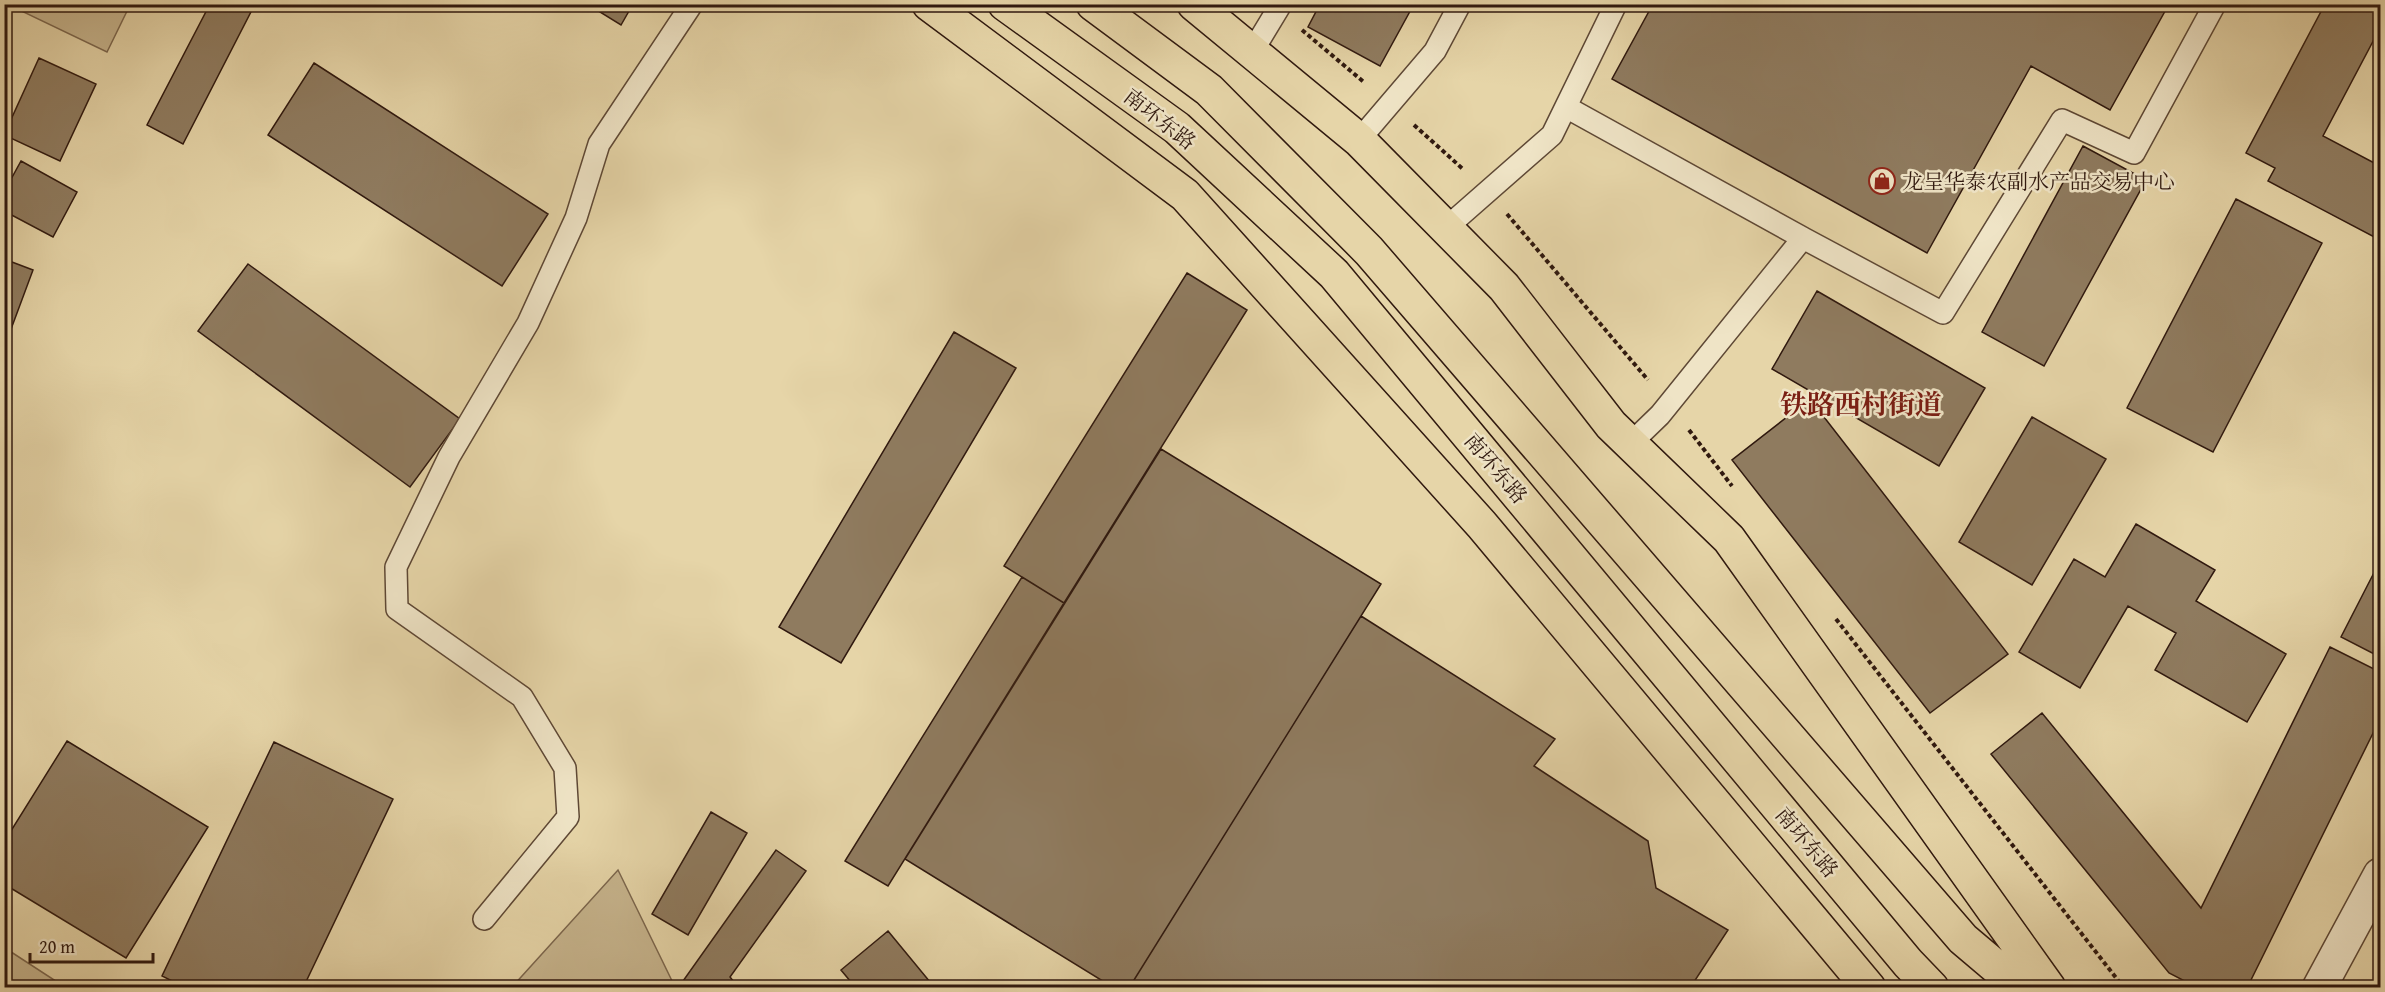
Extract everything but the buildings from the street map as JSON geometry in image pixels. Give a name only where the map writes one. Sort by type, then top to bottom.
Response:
[{"type":"highway","points":[[929,4],[1185,195],[1482,525],[1869,987]]},
{"type":"highway","name":"南环东路","points":[[1005,4],[1177,128],[1334,274],[1908,963],[1932,987]]},
{"type":"highway","points":[[1093,4],[1209,90],[1369,251],[1963,939],[2021,987]]},
{"type":"highway","points":[[1194,4],[1359,140],[1504,287],[1611,425],[1729,539],[2049,987]]},
{"type":"street","points":[[2319,987],[2380,875]]},
{"type":"lane","points":[[484,918],[568,817],[566,768],[522,697],[397,609],[396,567],[449,457],[528,323],[576,218],[599,144],[692,4]]},
{"type":"lane","points":[[1359,140],[1435,51],[1460,4]]},
{"type":"lane","points":[[1446,228],[1552,135],[1616,4]]},
{"type":"lane","points":[[1566,107],[1943,313],[2062,120],[2134,153],[2215,4]]},
{"type":"lane","points":[[1252,52],[1279,7]]},
{"type":"lane","points":[[1630,444],[1659,415],[1803,238]]},
{"type":"path","points":[[1279,7],[1390,104]]},
{"type":"shaded area","points":[[14,4],[130,5],[107,52],[13,7]]},
{"type":"shaded area","points":[[618,870],[675,987],[512,987]]},
{"type":"shaded area","points":[[5,948],[65,987],[5,987]]},
{"type":"place","name":"龙呈华泰农副水产品交易中心","points":[[1882,181]]},
{"type":"district","name":"铁路西村街道","points":[[1861,404]]}]
